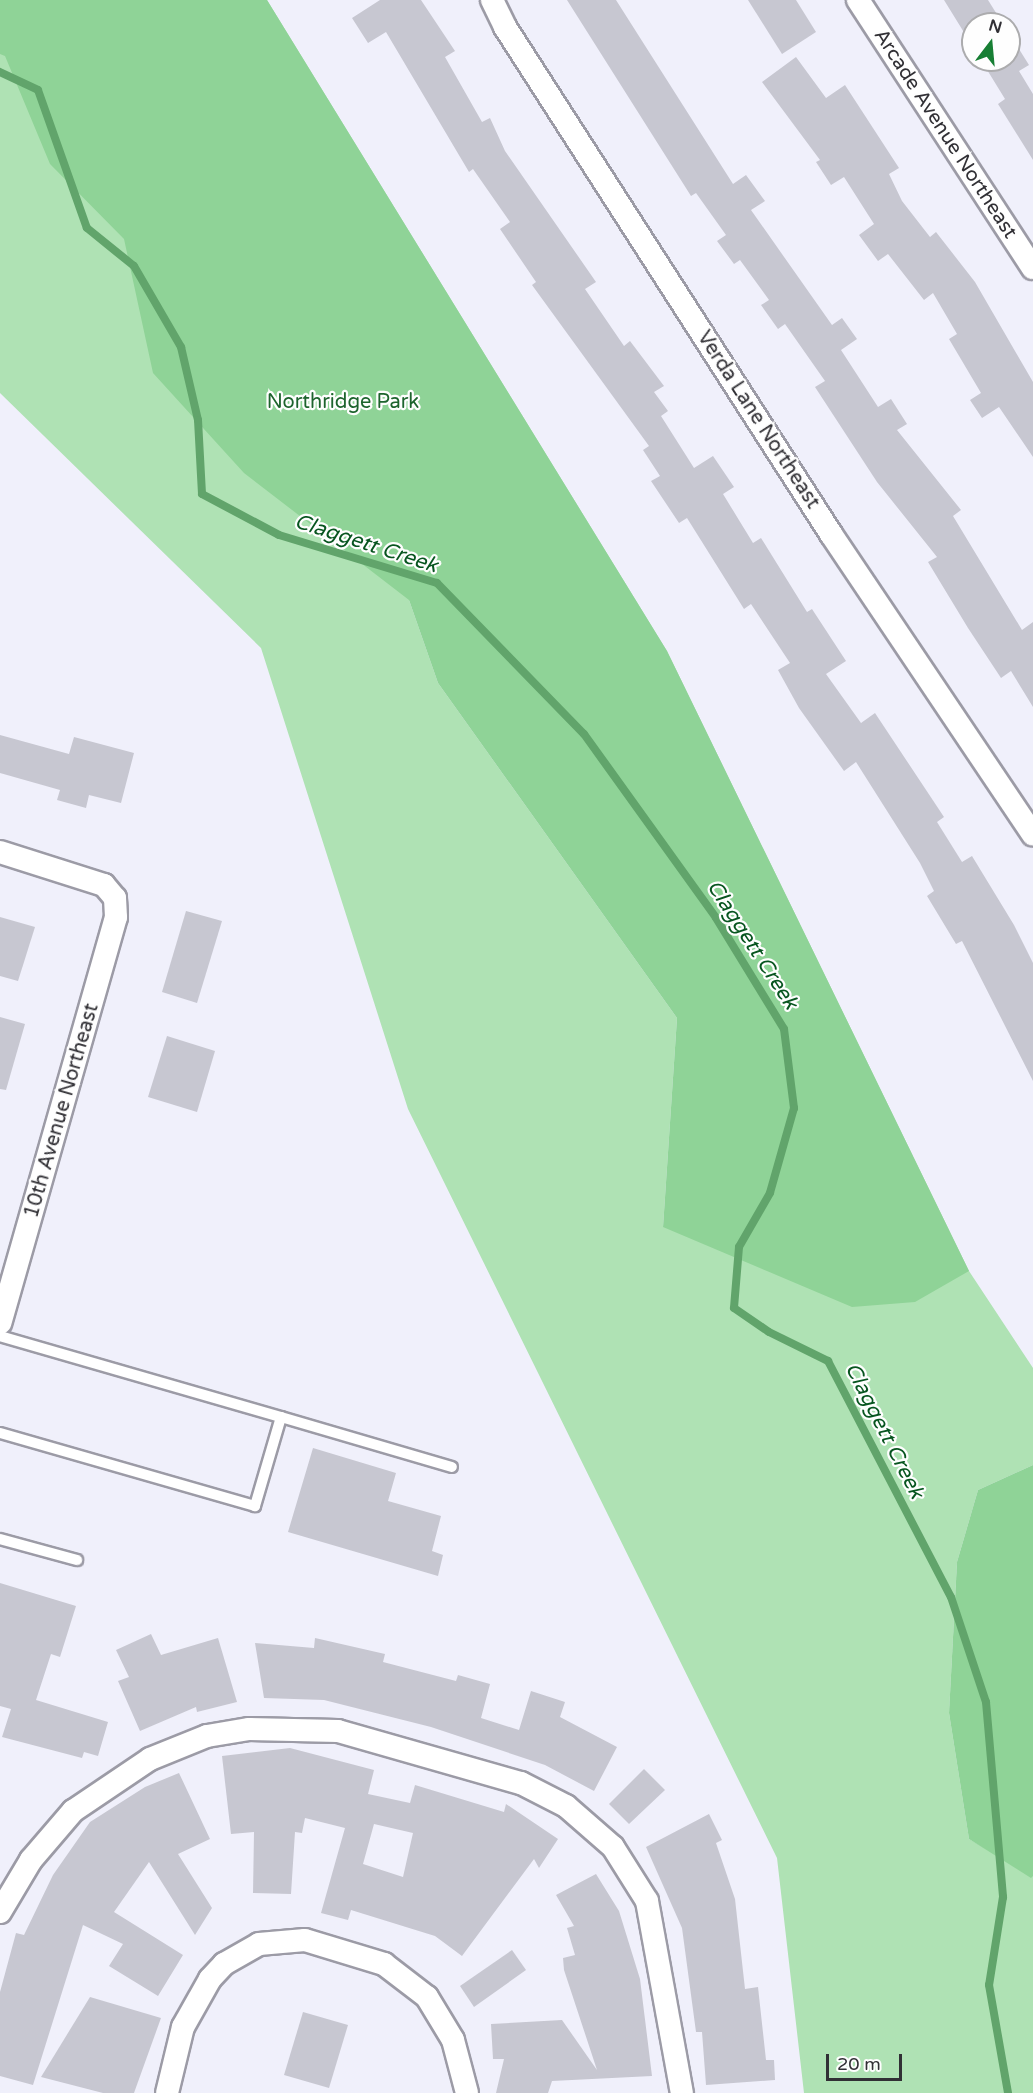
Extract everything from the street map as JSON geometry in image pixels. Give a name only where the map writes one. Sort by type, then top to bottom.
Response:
[{"type":"street","name":"Verda Lane Northeast","points":[[492,0],[505,27],[825,524],[1033,836]]},
{"type":"street","name":"Arcade Avenue Northeast","points":[[858,0],[1033,268]]},
{"type":"street","name":"10th Avenue Northeast","points":[[0,852],[86,877],[104,885],[115,898],[113,935],[5,1289],[0,1323]]},
{"type":"street","points":[[0,1912],[31,1860],[73,1811],[140,1764],[179,1745],[238,1731],[338,1731],[521,1783],[566,1806],[614,1847],[634,1874],[653,1922],[682,2093]]},
{"type":"street","points":[[167,2093],[183,2027],[210,1979],[224,1964],[259,1944],[304,1940],[384,1964],[427,1996],[453,2040],[467,2093]]},
{"type":"lane","points":[[0,1336],[452,1467]]},
{"type":"lane","points":[[0,1433],[255,1506],[281,1418]]},
{"type":"lane","points":[[0,1539],[77,1560]]},
{"type":"green space","points":[[0,0],[267,0],[667,651],[969,1271],[1033,1368],[1033,1465],[978,1490],[957,1562],[949,1713],[969,1839],[1033,1876],[1033,2093],[804,2093],[777,1858],[408,1109],[261,648],[0,393]],"holes":[[[409,600],[584,734],[770,1193],[663,1227],[677,1018],[438,683]]]},
{"type":"green space","name":"Northridge Park","points":[[0,0],[267,0],[667,651],[969,1271],[915,1302],[852,1307],[663,1227],[677,1018],[438,683],[409,600],[244,473],[153,373],[124,239],[50,164],[5,56],[0,54]]},
{"type":"green space","points":[[1033,1465],[1033,1876],[1031,1878],[969,1839],[949,1713],[957,1562],[978,1490]]},
{"type":"building","points":[[380,0],[421,0],[455,51],[445,57],[482,122],[490,118],[505,151],[596,282],[585,289],[624,346],[630,341],[664,386],[654,392],[668,411],[661,416],[694,468],[713,456],[734,487],[723,494],[753,543],[761,538],[807,612],[812,609],[846,661],[826,674],[861,723],[875,713],[944,817],[937,822],[962,862],[972,856],[1014,925],[1033,963],[1033,1081],[962,941],[956,944],[927,896],[934,891],[920,863],[856,762],[844,771],[799,708],[778,670],[790,663],[751,604],[744,609],[687,518],[679,523],[651,481],[660,476],[643,450],[649,446],[532,285],[536,282],[500,229],[510,222],[473,169],[469,172],[386,32],[368,43],[352,18]]},
{"type":"building","points":[[567,0],[616,0],[733,184],[746,175],[765,201],[751,210],[832,325],[842,318],[857,339],[841,350],[878,407],[891,399],[907,424],[897,430],[961,510],[953,516],[1022,630],[1033,622],[1033,707],[1011,671],[1001,678],[968,628],[928,562],[937,557],[877,482],[815,387],[825,381],[785,324],[778,329],[761,305],[769,300],[740,260],[734,264],[717,241],[726,235],[696,193],[691,196]]},
{"type":"building","points":[[748,0],[796,0],[816,32],[782,54]]},
{"type":"building","points":[[944,0],[988,0],[996,12],[961,12],[961,28]]},
{"type":"building","points":[[1021,52],[1029,65],[1021,70]]},
{"type":"building","points":[[796,57],[826,98],[845,85],[899,168],[889,174],[902,201],[930,237],[936,232],[975,282],[1033,382],[1033,457],[999,407],[982,418],[970,400],[981,393],[949,339],[957,334],[933,293],[924,300],[888,254],[878,261],[859,235],[874,224],[844,177],[831,185],[816,162],[820,160],[762,82]]},
{"type":"building","points":[[988,72],[1020,72],[1033,94],[1033,160],[998,104],[1005,99]]},
{"type":"building","points":[[0,735],[69,754],[74,737],[134,753],[121,803],[89,795],[86,808],[57,800],[60,790],[0,773]]},
{"type":"building","points":[[186,911],[222,921],[197,1003],[162,992]]},
{"type":"building","points":[[0,917],[35,927],[18,981],[0,976]]},
{"type":"building","points":[[0,1017],[25,1024],[6,1090],[0,1089]]},
{"type":"building","points":[[167,1036],[215,1051],[197,1112],[148,1097]]},
{"type":"building","points":[[313,1448],[396,1473],[388,1501],[441,1516],[432,1551],[443,1555],[438,1576],[288,1532]]},
{"type":"building","points":[[0,1583],[76,1606],[60,1657],[51,1654],[36,1700],[108,1722],[98,1756],[84,1752],[82,1758],[2,1737],[11,1709],[0,1706]]},
{"type":"building","points":[[151,1634],[161,1655],[218,1638],[237,1702],[197,1712],[196,1707],[140,1731],[118,1681],[129,1677],[116,1650]]},
{"type":"building","points":[[315,1638],[385,1654],[383,1662],[456,1681],[458,1675],[490,1684],[481,1718],[519,1730],[531,1691],[565,1702],[560,1717],[617,1747],[594,1791],[545,1765],[431,1727],[324,1700],[264,1698],[255,1643],[314,1648]]},
{"type":"building","points":[[290,1748],[374,1770],[368,1794],[410,1803],[415,1785],[504,1812],[506,1804],[558,1839],[539,1868],[534,1859],[462,1956],[435,1936],[351,1910],[348,1920],[321,1913],[345,1828],[305,1818],[302,1833],[295,1832],[291,1894],[253,1893],[254,1832],[231,1834],[222,1756]],"holes":[[[374,1824],[413,1833],[403,1877],[363,1864]]]},
{"type":"building","points":[[644,1769],[665,1790],[629,1824],[609,1804]]},
{"type":"building","points":[[179,1773],[210,1839],[178,1854],[212,1908],[195,1935],[149,1862],[114,1912],[183,1955],[158,1996],[109,1966],[123,1944],[83,1925],[33,2085],[0,2076],[0,1992],[16,1933],[24,1935],[53,1875],[90,1822],[145,1787]]},
{"type":"building","points":[[709,1814],[722,1840],[716,1843],[735,1899],[745,1989],[758,1987],[766,2060],[774,2060],[775,2080],[706,2085],[702,2032],[696,2032],[682,1928],[646,1847]]},
{"type":"building","points":[[596,1874],[619,1911],[640,1979],[652,2076],[552,2081],[548,2093],[496,2093],[504,2059],[493,2059],[491,2024],[562,2020],[597,2070],[564,1970],[563,1958],[575,1955],[567,1928],[574,1926],[556,1895]]},
{"type":"building","points":[[512,1950],[526,1970],[474,2007],[460,1986]]},
{"type":"building","points":[[90,1997],[161,2018],[134,2093],[103,2093],[41,2077]]},
{"type":"building","points":[[303,2012],[348,2025],[329,2088],[284,2075]]},
{"type":"waterway","name":"Claggett Creek","points":[[0,72],[38,90],[87,228],[134,266],[181,347],[198,420],[202,494],[279,535],[437,583],[584,734],[716,918],[784,1029],[794,1108],[770,1193],[739,1247],[734,1308],[769,1332],[828,1361],[951,1597],[986,1702],[1003,1897],[989,1985],[1008,2093]]}]
